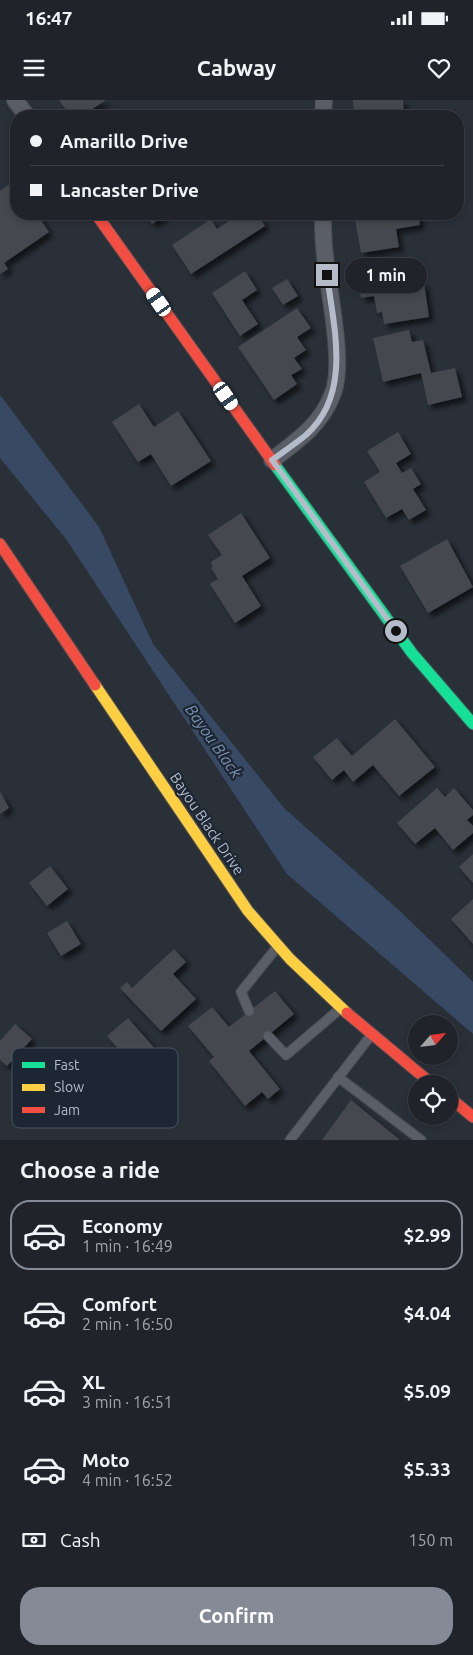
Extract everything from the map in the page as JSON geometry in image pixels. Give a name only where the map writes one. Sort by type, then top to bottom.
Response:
[{"type":"main road","points":[[100,220],[412,653],[473,724]]},
{"type":"main road","name":"Bayou Black Drive","points":[[0,544],[248,912],[278,946],[342,1008],[421,1075]]},
{"type":"main road","points":[[458,1104],[473,1117]]},
{"type":"street","points":[[272,460],[306,434],[318,422],[334,393],[336,376],[335,334],[324,256],[323,220]]},
{"type":"lane","points":[[249,1011],[241,992],[278,946]]},
{"type":"lane","points":[[268,1036],[286,1055],[342,1008]]},
{"type":"lane","points":[[290,1140],[372,1034]]},
{"type":"lane","points":[[338,1077],[421,1140]]},
{"type":"water","name":"Bayou Black","points":[[0,395],[99,527],[153,644],[284,808],[400,911],[473,982],[473,1034],[458,1021],[458,1015],[451,1015],[287,874],[66,539],[0,458]]},
{"type":"building","points":[[59,100],[106,100],[91,110],[66,110]]},
{"type":"building","points":[[353,100],[403,100],[404,110],[354,110]]},
{"type":"building","points":[[10,184],[10,220],[41,220],[49,232],[4,263],[8,269],[0,274],[0,191]]},
{"type":"building","points":[[149,220],[158,220],[152,224]]},
{"type":"building","points":[[210,220],[212,220],[217,229],[230,220],[261,220],[265,226],[191,274],[172,245]]},
{"type":"building","points":[[355,220],[419,220],[420,225],[396,229],[399,247],[361,253]]},
{"type":"building","points":[[396,261],[398,272],[408,270],[411,285],[424,283],[429,317],[384,324],[382,312],[377,313],[374,296],[361,298],[356,268]]},
{"type":"building","points":[[245,271],[257,290],[242,300],[258,324],[240,336],[212,293]]},
{"type":"building","points":[[287,279],[298,296],[283,305],[272,288]]},
{"type":"building","points":[[297,308],[311,328],[297,337],[306,350],[294,358],[302,369],[291,375],[297,384],[274,400],[238,347]]},
{"type":"building","points":[[409,330],[412,342],[423,340],[431,373],[455,368],[462,397],[428,405],[421,373],[383,382],[373,338]]},
{"type":"building","points":[[139,404],[154,427],[178,411],[211,461],[171,486],[151,454],[138,462],[112,422]]},
{"type":"building","points":[[398,432],[411,454],[396,463],[402,473],[411,468],[421,484],[413,489],[426,510],[409,520],[402,509],[386,518],[364,482],[380,472],[367,451]]},
{"type":"building","points":[[241,513],[270,558],[242,576],[261,606],[235,623],[210,584],[218,579],[211,568],[213,567],[211,562],[222,555],[208,535]]},
{"type":"building","points":[[447,539],[473,587],[428,613],[400,566]]},
{"type":"building","points":[[395,719],[435,767],[399,796],[373,765],[353,782],[344,770],[332,780],[313,757],[337,738],[352,756]]},
{"type":"building","points":[[437,788],[445,797],[454,788],[473,810],[473,815],[467,820],[473,826],[473,833],[453,850],[435,828],[415,844],[397,823]]},
{"type":"building","points":[[0,792],[9,808],[0,814]]},
{"type":"building","points":[[473,854],[473,883],[459,867]]},
{"type":"building","points":[[50,866],[68,889],[47,906],[29,883]]},
{"type":"building","points":[[473,899],[473,944],[451,919]]},
{"type":"building","points":[[67,921],[81,944],[61,956],[47,933]]},
{"type":"building","points":[[174,949],[186,962],[173,974],[196,999],[161,1031],[120,988],[127,982],[132,988]]},
{"type":"building","points":[[275,991],[294,1014],[249,1051],[280,1089],[268,1099],[262,1092],[245,1106],[209,1061],[214,1057],[188,1026],[212,1007],[229,1027]]},
{"type":"building","points":[[128,1018],[154,1048],[118,1048],[107,1036]]},
{"type":"building","points":[[15,1024],[32,1039],[24,1048],[12,1048],[12,1061],[7,1066],[0,1060],[0,1041]]},
{"type":"building","points":[[351,1100],[400,1140],[322,1140]]},
{"type":"traffic: fast","points":[[275,465],[412,653],[473,724]]},
{"type":"traffic: slow","points":[[95,685],[248,911],[290,959],[347,1013]]},
{"type":"traffic: jam","points":[[100,220],[275,465]]},
{"type":"traffic: jam","points":[[0,544],[95,685]]},
{"type":"traffic: jam","points":[[347,1013],[421,1075]]},
{"type":"traffic: jam","points":[[458,1104],[473,1117]]},
{"type":"route","points":[[327,275],[335,334],[336,376],[334,393],[318,422],[306,434],[272,460],[396,631]]}]
